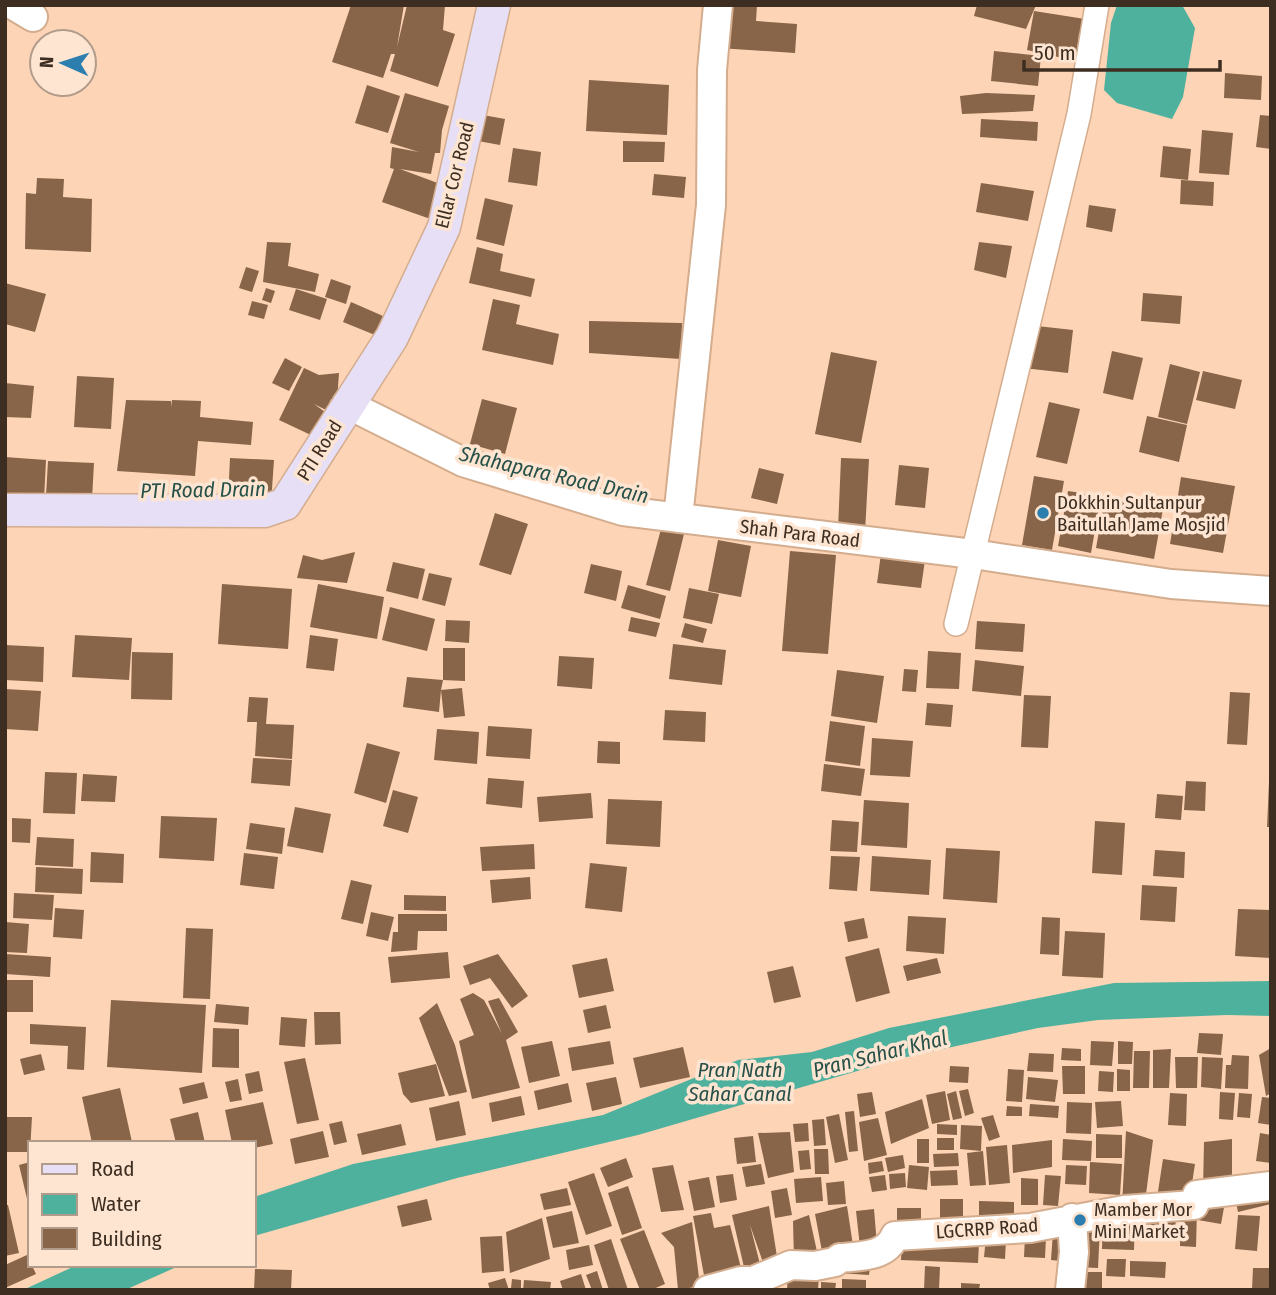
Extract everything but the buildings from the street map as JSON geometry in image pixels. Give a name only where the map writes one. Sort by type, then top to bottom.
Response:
[{"type":"main road","name":"Ellar Cor Road","points":[[392,337],[444,227],[494,5]]},
{"type":"main road","name":"PTI Road","points":[[5,510],[265,511],[285,503],[392,337]]},
{"type":"street","points":[[678,519],[711,205],[712,70],[718,5]]},
{"type":"street","points":[[956,624],[1079,114],[1097,5]]},
{"type":"street","name":"Shah Para Road","points":[[347,404],[463,463],[623,511],[973,554],[1171,584],[1271,591]]},
{"type":"street","name":"LGCRRP Road","points":[[708,1290],[741,1281],[752,1281],[791,1265],[815,1266],[835,1262],[840,1258],[879,1252],[890,1247],[895,1236],[1030,1228],[1072,1218],[1142,1208],[1174,1209],[1184,1204],[1194,1205],[1197,1195],[1271,1186]]},
{"type":"street","points":[[1070,1290],[1074,1252],[1072,1218]]},
{"type":"water","points":[[1117,5],[1182,5],[1195,28],[1183,97],[1172,119],[1117,103],[1104,90],[1111,23]]},
{"type":"water","name":"Pran Nath Sahar Canal","points":[[1271,981],[1271,1016],[1098,1020],[1038,1028],[902,1058],[638,1135],[457,1178],[256,1235],[256,1196],[353,1164],[603,1115],[738,1060],[812,1052],[889,1028],[1114,983]]},
{"type":"water","points":[[73,1267],[177,1267],[125,1290],[23,1290]]},
{"type":"place","name":"Dokkhin Sultanpur Baitullah Jame Mosjid","points":[[1043,513]]},
{"type":"place","name":"Mamber Mor Mini Market","points":[[1080,1220]]},
{"type":"water label","name":"Shahapara Road Drain","points":[[554,475]]},
{"type":"water label","name":"PTI Road Drain","points":[[203,490]]},
{"type":"water label","name":"Pran Sahar Khal","points":[[880,1054]]}]
